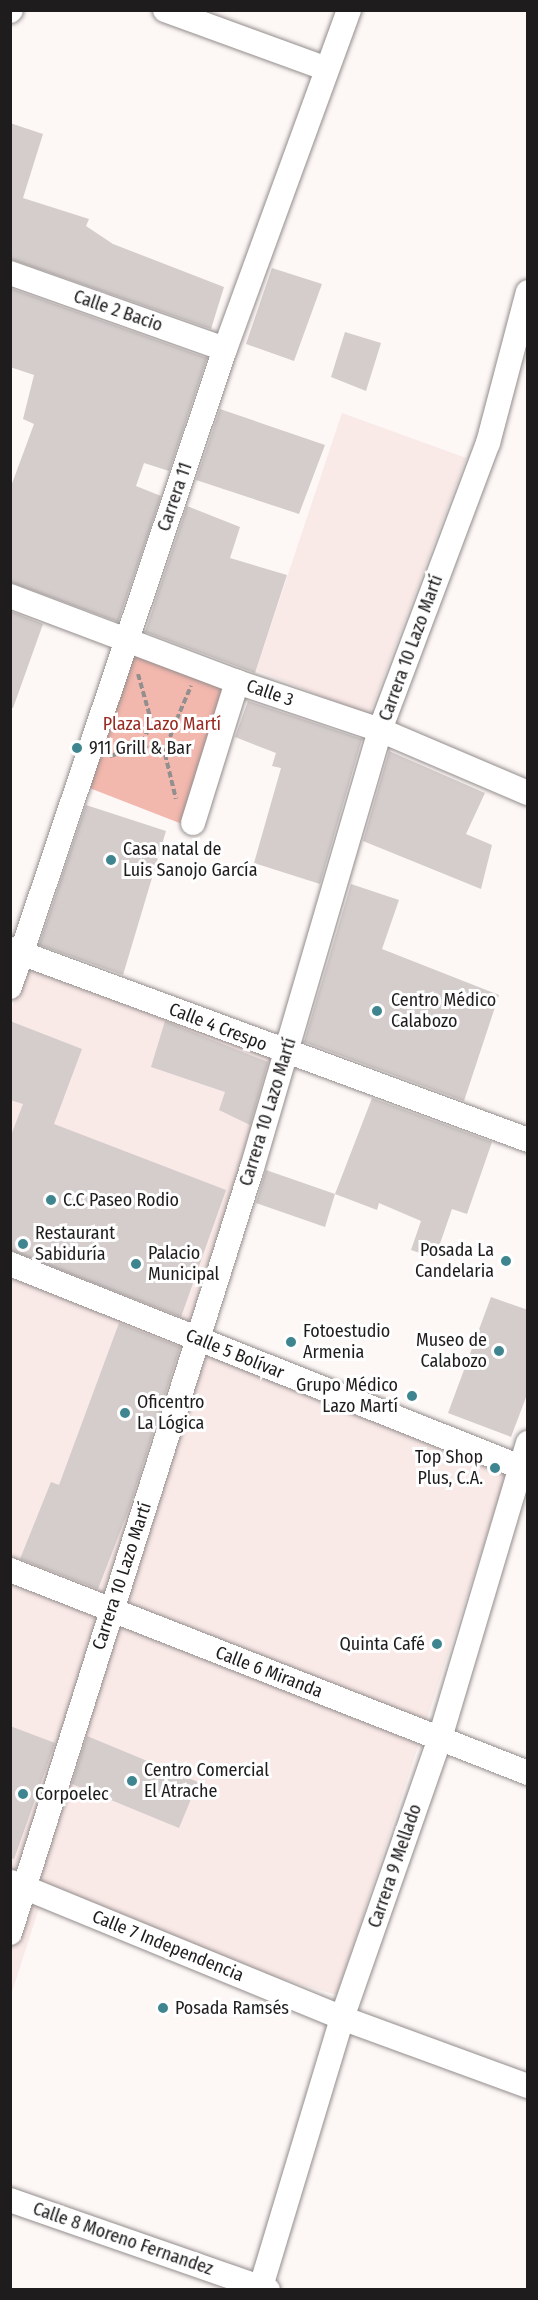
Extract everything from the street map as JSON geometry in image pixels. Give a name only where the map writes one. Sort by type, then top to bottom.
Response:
[{"type":"street","points":[[165,10],[327,69]]},
{"type":"street","name":"Carrera 11","points":[[10,987],[16,951],[128,640],[225,349],[349,10]]},
{"type":"street","name":"Calle 2 Bacio","points":[[10,273],[225,349]]},
{"type":"street","name":"Carrera 10 Lazo Martí","points":[[10,1934],[18,1884],[111,1611],[198,1340],[286,1053],[380,730],[488,443],[528,292]]},
{"type":"street","name":"Calle 3","points":[[10,596],[237,682],[380,730],[528,793]]},
{"type":"street","points":[[194,823],[237,682]]},
{"type":"street","name":"Calle 4 Crespo","points":[[16,951],[286,1053],[528,1140]]},
{"type":"street","name":"Calle 5 Bolívar","points":[[10,1264],[524,1468]]},
{"type":"street","name":"Carrera 9 Mellado","points":[[263,2288],[342,2018],[440,1738],[524,1468],[528,1443]]},
{"type":"street","name":"Calle 6 Miranda","points":[[10,1570],[528,1773]]},
{"type":"street","name":"Calle 7 Independencia","points":[[18,1884],[342,2018],[528,2086]]},
{"type":"street","name":"Calle 8 Moreno Fernandez","points":[[10,2200],[263,2288]]},
{"type":"path","points":[[137,670],[151,720],[142,746]]},
{"type":"path","points":[[177,804],[165,754],[173,728],[196,674]]},
{"type":"path","points":[[151,720],[173,728]]},
{"type":"path","points":[[105,758],[142,746],[165,754]]},
{"type":"shaded area","points":[[342,413],[466,458],[369,715],[256,670]]},
{"type":"shaded area","points":[[28,967],[274,1056],[189,1345],[508,1470],[337,1995],[39,1908],[11,1995],[10,1012]]},
{"type":"green space","name":"Plaza Lazo Martí","points":[[132,650],[228,687],[182,824],[87,787]]},
{"type":"building","points":[[10,123],[43,134],[23,198],[89,219],[86,226],[113,244],[224,287],[211,329],[10,259]]},
{"type":"building","points":[[272,268],[322,284],[294,361],[246,344]]},
{"type":"building","points":[[10,288],[207,358],[169,471],[144,463],[136,486],[161,496],[118,622],[10,582],[10,489],[34,424],[23,419],[34,375],[10,367]]},
{"type":"building","points":[[345,332],[381,343],[366,391],[331,377]]},
{"type":"building","points":[[220,409],[325,445],[299,514],[196,480]]},
{"type":"building","points":[[187,506],[240,527],[230,558],[287,575],[255,673],[145,632]]},
{"type":"building","points":[[10,611],[43,624],[13,708],[10,708]]},
{"type":"building","points":[[248,701],[362,739],[320,884],[254,863],[281,768],[272,766],[276,753],[235,737]]},
{"type":"building","points":[[389,751],[485,793],[466,834],[492,845],[481,889],[363,841]]},
{"type":"building","points":[[86,805],[166,831],[123,975],[39,945]]},
{"type":"building","name":"Centro Médico Calabozo","points":[[351,884],[399,900],[382,949],[499,995],[464,1101],[304,1042]]},
{"type":"building","points":[[10,1021],[82,1049],[54,1124],[226,1190],[181,1317],[10,1250],[10,1138],[23,1104],[10,1100]]},
{"type":"building","points":[[165,1021],[268,1062],[250,1125],[219,1110],[225,1092],[151,1067]]},
{"type":"building","points":[[372,1098],[492,1142],[467,1214],[452,1209],[435,1258],[411,1250],[421,1221],[379,1203],[377,1210],[335,1194]]},
{"type":"building","points":[[266,1170],[335,1194],[325,1227],[256,1203]]},
{"type":"building","name":"Museo de Calabozo","points":[[491,1297],[528,1310],[528,1392],[511,1437],[448,1413]]},
{"type":"building","name":"Oficentro La Lógica","points":[[119,1323],[180,1347],[130,1506],[98,1589],[20,1559],[51,1482],[59,1485]]},
{"type":"building","name":"Corpoelec","points":[[10,1726],[55,1743],[14,1859],[10,1858]]},
{"type":"building","name":"Centro Comercial El Atrache","points":[[87,1736],[198,1782],[179,1828],[72,1784]]},
{"type":"place","name":"911 Grill & Bar","points":[[77,748]]},
{"type":"place","name":"Casa natal de Luis Sanojo García","points":[[111,860]]},
{"type":"place","name":"Centro Médico Calabozo","points":[[377,1011]]},
{"type":"place","name":"C.C Paseo Rodio","points":[[51,1200]]},
{"type":"place","name":"Restaurant Sabiduría","points":[[23,1244]]},
{"type":"place","name":"Posada La Candelaria","points":[[506,1261]]},
{"type":"place","name":"Palacio Municipal","points":[[136,1264]]},
{"type":"place","name":"Fotoestudio Armenia","points":[[291,1342]]},
{"type":"place","name":"Museo de Calabozo","points":[[499,1351]]},
{"type":"place","name":"Grupo Médico Lazo Martí","points":[[412,1396]]},
{"type":"place","name":"Oficentro La Lógica","points":[[125,1413]]},
{"type":"place","name":"Top Shop Plus, C.A.","points":[[495,1468]]},
{"type":"place","name":"Quinta Café","points":[[437,1644]]},
{"type":"place","name":"Centro Comercial El Atrache","points":[[132,1781]]},
{"type":"place","name":"Corpoelec","points":[[23,1794]]},
{"type":"place","name":"Posada Ramsés","points":[[163,2008]]}]
